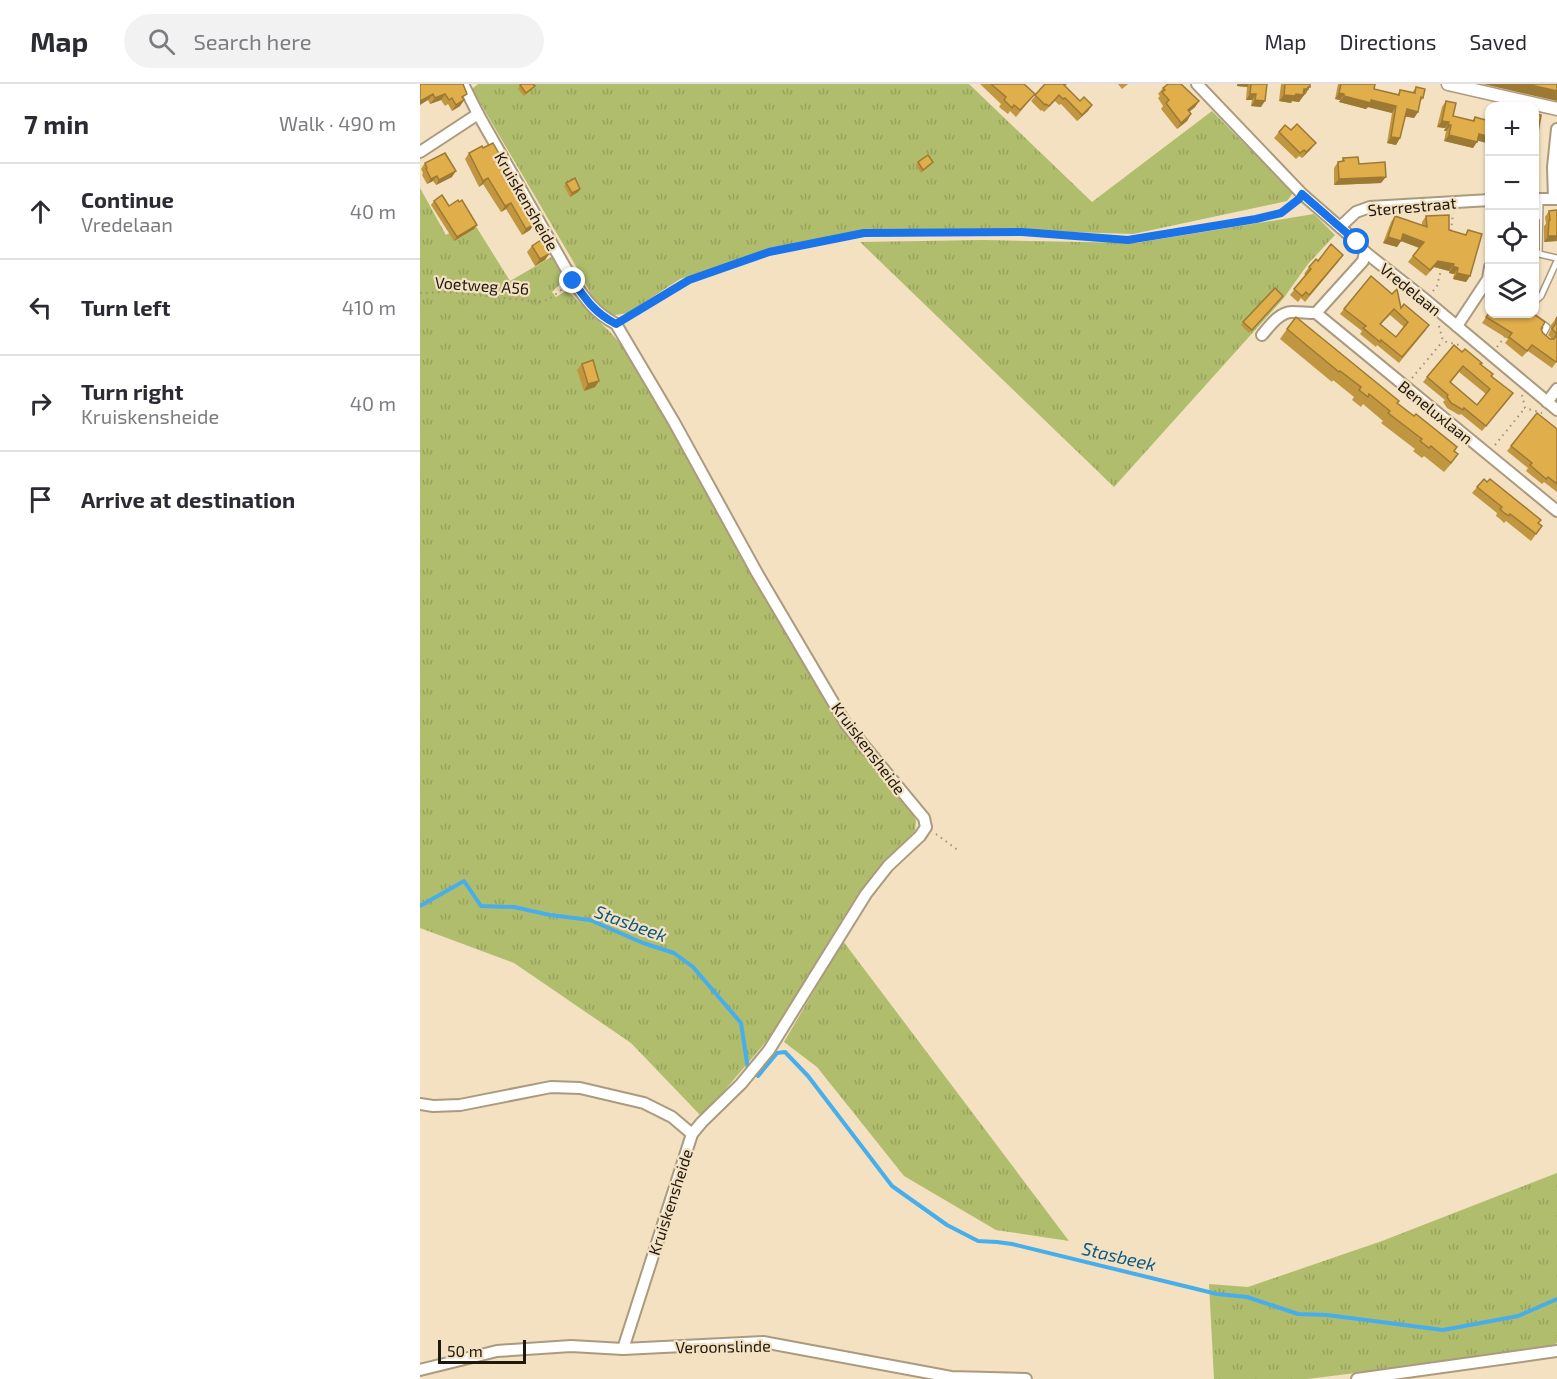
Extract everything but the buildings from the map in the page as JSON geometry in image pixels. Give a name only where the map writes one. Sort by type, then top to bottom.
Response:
[{"type":"street","name":"Vredelaan","points":[[1197,84],[1302,194],[1357,242],[1365,252],[1557,410]]},
{"type":"street","points":[[1448,84],[1557,109]]},
{"type":"street","name":"Kruiskensheide","points":[[466,85],[478,114],[573,281],[589,304],[603,317],[616,324],[846,724],[924,818],[926,827],[920,836],[888,866],[866,894],[769,1050],[741,1084],[692,1134],[623,1348]]},
{"type":"street","points":[[420,152],[478,114]]},
{"type":"street","points":[[1539,199],[1555,198],[1553,167],[1557,129]]},
{"type":"street","name":"Sterrestraat","points":[[1340,227],[1356,212],[1364,208],[1485,200]]},
{"type":"street","points":[[1262,335],[1277,319],[1289,312],[1316,313],[1363,261],[1365,252]]},
{"type":"street","points":[[1457,326],[1485,284]]},
{"type":"street","name":"Beneluxlaan","points":[[1316,313],[1557,511]]},
{"type":"street","points":[[1547,402],[1557,389]]},
{"type":"street","points":[[420,1104],[460,1105],[551,1087],[580,1088],[644,1103],[672,1117],[692,1134]]},
{"type":"street","name":"Veroonslinde","points":[[420,1370],[497,1351],[571,1346],[623,1348],[763,1342],[951,1377],[1026,1379]]},
{"type":"street","points":[[1357,1379],[1400,1376],[1557,1351]]},
{"type":"lane","points":[[1537,210],[1539,254],[1557,260],[1539,298]]},
{"type":"lane","points":[[1535,318],[1547,327],[1542,336],[1548,341]]},
{"type":"path","points":[[616,324],[689,280],[769,252],[864,233],[1022,232],[1128,240],[1281,213],[1302,194]]},
{"type":"path","points":[[1451,234],[1453,202]]},
{"type":"path","points":[[1427,301],[1437,286],[1442,265]]},
{"type":"path","name":"Voetweg A56","points":[[420,293],[447,292],[542,302],[573,281]]},
{"type":"path","points":[[1491,355],[1507,333]]},
{"type":"path","points":[[1405,386],[1443,341]]},
{"type":"path","points":[[1487,454],[1525,408]]},
{"type":"path","points":[[926,827],[959,851]]},
{"type":"green space","points":[[478,84],[969,84],[1092,202],[1212,111],[1293,193],[1287,201],[1133,234],[980,229],[861,230],[759,252],[680,279],[628,313],[609,316],[597,306],[472,89]]},
{"type":"green space","points":[[420,188],[446,235],[472,220],[510,281],[553,256],[564,280],[552,292],[556,297],[566,291],[572,295],[632,357],[836,719],[911,809],[916,821],[915,831],[858,894],[769,1038],[702,1117],[631,1043],[514,963],[420,928]]},
{"type":"green space","points":[[1314,214],[1335,235],[1308,264],[1283,299],[1114,487],[860,242],[983,240],[1136,243]]},
{"type":"green space","points":[[843,941],[1069,1241],[996,1230],[904,1176],[817,1067],[784,1042]]},
{"type":"green space","points":[[1557,1173],[1557,1343],[1550,1346],[1307,1379],[1214,1379],[1209,1284],[1248,1287],[1382,1241]]},
{"type":"waterway","name":"Stasbeek","points":[[420,906],[464,881],[481,906],[514,907],[550,915],[590,920],[643,943],[674,953],[693,967],[741,1023],[748,1069]]},
{"type":"waterway","name":"Stasbeek","points":[[758,1076],[777,1053],[785,1052],[808,1076],[892,1186],[947,1225],[978,1241],[1012,1244],[1217,1294],[1247,1297],[1298,1314],[1327,1315],[1443,1330],[1518,1316],[1557,1299]]},
{"type":"route","points":[[573,281],[589,304],[603,317],[616,324],[689,280],[769,252],[864,233],[1022,232],[1128,240],[1281,213],[1302,194],[1357,242]]}]
